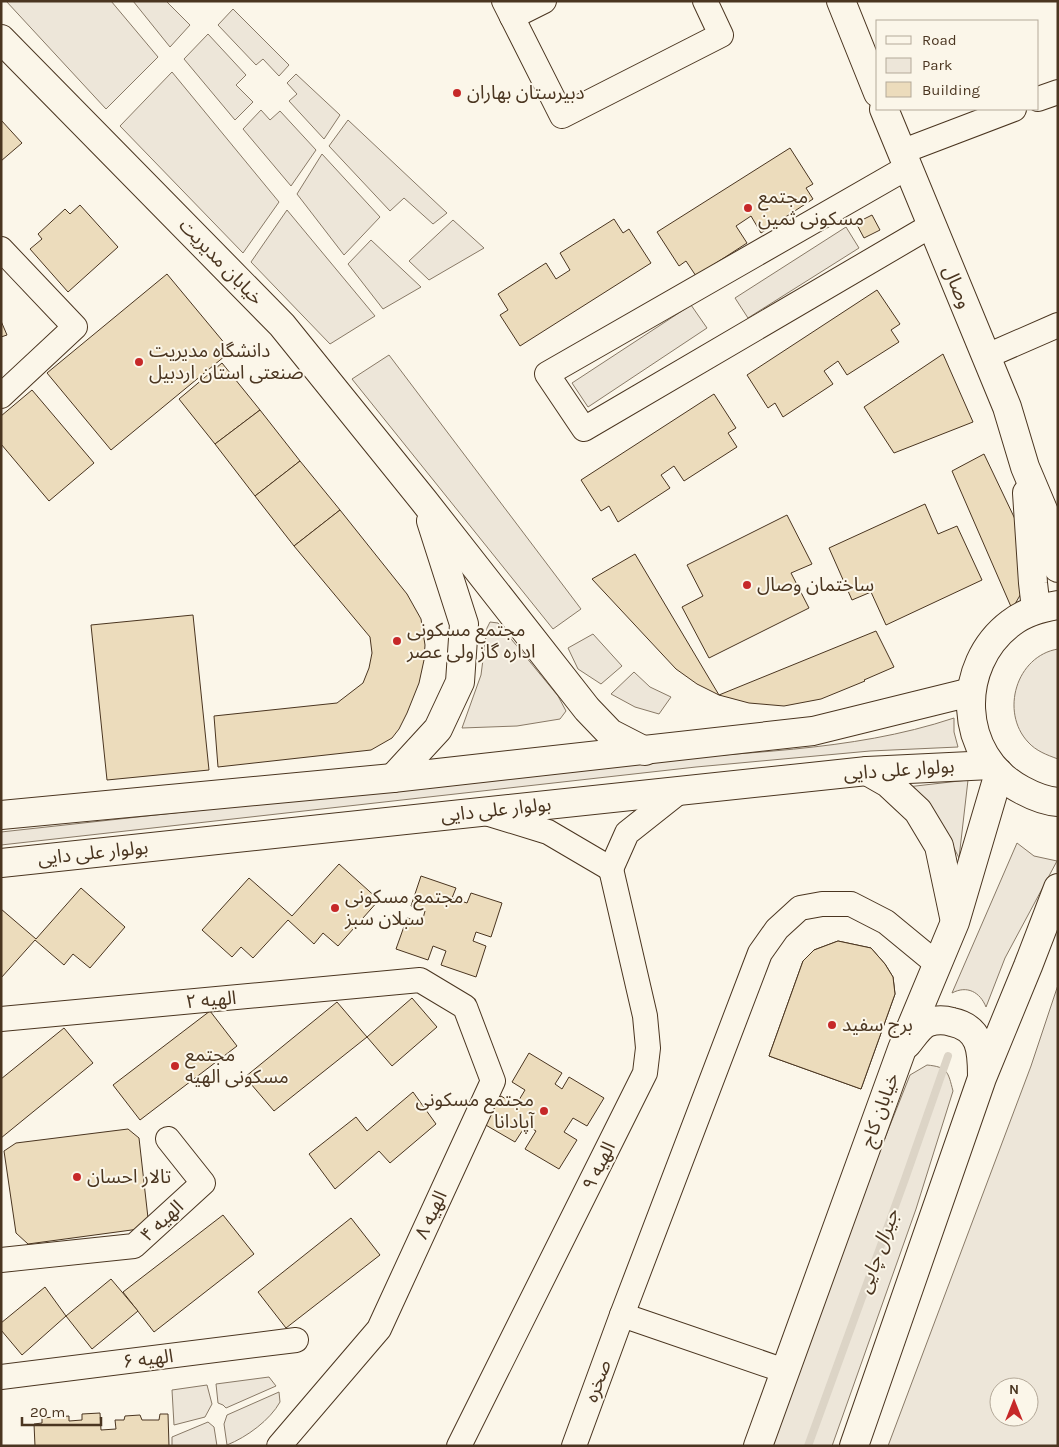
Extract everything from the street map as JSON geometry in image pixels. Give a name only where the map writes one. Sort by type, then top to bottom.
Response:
[{"type":"main road","points":[[841,1],[876,88]]},
{"type":"main road","name":"خیابان مدیریت","points":[[1,39],[282,325],[424,500],[587,710],[610,733],[645,751]]},
{"type":"main road","name":"وصال","points":[[884,110],[1007,406],[1025,467]]},
{"type":"main road","points":[[1025,467],[1044,512],[1058,568]]},
{"type":"main road","points":[[1025,467],[1033,583],[1047,607],[1012,622],[991,642],[978,666],[971,692],[971,718],[978,743],[995,769],[1014,786],[1032,795],[1058,802]]},
{"type":"main road","name":"خیابان مدیریت","points":[[393,778],[438,729],[460,682],[464,624],[424,500]]},
{"type":"main road","points":[[1,815],[393,778],[813,732],[971,692]]},
{"type":"main road","name":"بولوار علی دایی","points":[[1,863],[867,771],[995,769]]},
{"type":"main road","name":"خیابان کاج","points":[[758,1446],[902,1049],[955,922],[995,769]]},
{"type":"main road","points":[[867,771],[888,783],[918,811],[940,846],[953,903],[955,922]]},
{"type":"main road","points":[[854,1446],[982,1078],[1058,888]]},
{"type":"main road","points":[[902,1049],[928,1022],[945,1020],[960,1023],[973,1033],[980,1044],[982,1078]]},
{"type":"street","points":[[544,1],[508,9],[562,116],[721,35],[705,1]]},
{"type":"street","points":[[1039,99],[1058,92]]},
{"type":"street","points":[[932,225],[584,429],[547,374],[904,160],[1012,110]]},
{"type":"street","points":[[1,249],[75,327],[1,396]]},
{"type":"street","points":[[987,356],[1058,325]]},
{"type":"street","points":[[483,812],[548,832],[612,869],[627,833],[680,791]]},
{"type":"street","name":"الهیه ۹","points":[[460,1446],[645,1074],[648,1048],[645,1016],[612,869]]},
{"type":"street","name":"صخره","points":[[574,1446],[760,953],[777,930],[800,908],[822,904],[851,904],[886,922],[937,964]]},
{"type":"street","name":"الهیه ۲","points":[[1,1020],[420,980]]},
{"type":"street","name":"الهیه ۸","points":[[278,1446],[379,1329],[493,1080],[465,1007],[420,980]]},
{"type":"street","name":"الهیه ۴","points":[[1,1260],[134,1246],[204,1183],[168,1139]]},
{"type":"street","points":[[622,1315],[785,1371]]},
{"type":"street","name":"الهیه ۶","points":[[1,1377],[296,1340]]},
{"type":"green space","points":[[6,1],[111,1],[158,57],[106,109]]},
{"type":"green space","points":[[133,1],[166,1],[190,25],[170,47]]},
{"type":"green space","points":[[233,9],[289,65],[279,76],[263,59],[256,65],[218,25]]},
{"type":"green space","points":[[208,34],[246,75],[236,85],[253,102],[235,120],[184,59]]},
{"type":"green space","points":[[172,72],[279,202],[243,253],[120,126]]},
{"type":"green space","points":[[296,74],[340,115],[324,139],[289,101],[297,94],[287,83]]},
{"type":"green space","points":[[261,110],[270,120],[280,111],[316,150],[291,186],[243,129]]},
{"type":"green space","points":[[348,120],[447,213],[433,224],[404,198],[390,211],[329,146]]},
{"type":"green space","points":[[322,154],[380,217],[344,255],[297,194]]},
{"type":"green space","points":[[287,210],[375,316],[330,344],[251,262]]},
{"type":"green space","points":[[453,220],[484,248],[429,280],[409,261]]},
{"type":"green space","points":[[846,227],[859,248],[748,318],[735,298]]},
{"type":"green space","points":[[371,240],[421,287],[383,309],[348,264]]},
{"type":"green space","points":[[691,305],[707,328],[588,407],[572,383]]},
{"type":"green space","points":[[389,355],[581,609],[553,629],[352,379]]},
{"type":"green space","points":[[490,622],[498,623],[558,696],[566,711],[560,719],[517,726],[462,728],[481,675],[487,628]]},
{"type":"green space","points":[[593,634],[622,666],[601,684],[578,669],[568,648]]},
{"type":"green space","points":[[1058,649],[1058,759],[1038,750],[1028,742],[1020,730],[1015,716],[1014,701],[1017,687],[1023,674],[1032,662],[1044,654]]},
{"type":"green space","points":[[634,672],[650,687],[671,697],[659,714],[635,707],[611,694]]},
{"type":"green space","points":[[954,718],[954,732],[958,747],[870,751],[696,767],[1,845],[1,832],[630,763],[794,749],[874,738]]},
{"type":"green space","points":[[968,780],[959,858],[947,834],[907,787]]},
{"type":"green space","points":[[1017,843],[1034,856],[1057,861],[1005,958],[986,1007],[980,997],[972,991],[963,990],[952,993]]},
{"type":"green space","points":[[1058,985],[1058,1446],[888,1446],[1031,1066]]},
{"type":"green space","points":[[927,1065],[939,1067],[946,1072],[953,1091],[916,1209],[832,1446],[766,1446],[805,1339],[910,1075]]},
{"type":"green space","points":[[269,1377],[276,1386],[226,1408],[218,1403],[216,1384]]},
{"type":"green space","points":[[207,1385],[212,1404],[205,1417],[174,1425],[172,1390]]},
{"type":"green space","points":[[279,1392],[280,1402],[276,1409],[250,1433],[227,1445],[224,1424],[227,1415]]},
{"type":"green space","points":[[208,1422],[214,1427],[217,1446],[172,1446],[172,1437]]},
{"type":"building","points":[[1,120],[22,143],[1,161]]},
{"type":"building","name":"مجتمع مسکونی ثمین","points":[[790,148],[813,184],[806,188],[813,199],[761,233],[751,216],[736,226],[747,243],[696,276],[686,261],[679,266],[657,232]]},
{"type":"building","points":[[80,205],[118,247],[68,292],[30,249],[42,239],[38,234],[65,209],[70,214]]},
{"type":"building","points":[[872,215],[880,230],[864,238],[856,223]]},
{"type":"building","points":[[614,219],[623,233],[629,229],[651,263],[520,346],[500,315],[508,310],[498,294],[546,263],[556,279],[570,270],[560,253]]},
{"type":"building","name":"دانشگاه مدیریت صنعتی استان اردبیل","points":[[167,274],[231,351],[111,450],[47,373]]},
{"type":"building","points":[[877,290],[900,324],[891,330],[899,342],[847,375],[838,361],[824,371],[833,384],[783,417],[775,403],[768,408],[747,375]]},
{"type":"building","points":[[1,321],[7,335],[1,337]]},
{"type":"building","points":[[943,354],[973,422],[894,453],[864,407]]},
{"type":"building","points":[[222,363],[260,410],[215,444],[179,399]]},
{"type":"building","points":[[32,390],[94,463],[49,501],[1,444],[1,416]]},
{"type":"building","points":[[714,394],[736,428],[728,433],[737,447],[684,481],[674,466],[661,475],[670,488],[618,522],[609,506],[601,511],[581,480]]},
{"type":"building","points":[[260,410],[300,461],[255,496],[215,444]]},
{"type":"building","points":[[984,454],[1025,540],[1022,592],[1012,609],[952,471]]},
{"type":"building","points":[[300,461],[340,510],[294,546],[255,496]]},
{"type":"building","name":"ساختمان وصال","points":[[925,504],[938,534],[957,526],[982,580],[886,625],[871,592],[852,600],[829,548]]},
{"type":"building","name":"مجتمع مسکونی اداره گاز ولی عصر","points":[[340,510],[407,594],[421,619],[425,645],[424,660],[419,683],[407,713],[392,738],[371,750],[218,767],[214,716],[337,703],[363,683],[372,653],[370,637],[294,546]]},
{"type":"building","name":"ساختمان وصال","points":[[787,515],[812,564],[791,573],[809,608],[709,658],[682,607],[703,596],[687,565]]},
{"type":"building","points":[[635,554],[719,695],[697,684],[676,669],[592,579]]},
{"type":"building","points":[[193,615],[209,770],[107,780],[91,625]]},
{"type":"building","points":[[876,631],[894,667],[821,699],[784,706],[749,703],[719,695]]},
{"type":"building","name":"مجتمع مسکونی سبلان سبز","points":[[339,864],[379,900],[338,946],[323,933],[314,944],[288,920],[253,958],[241,947],[232,957],[202,930],[249,878],[292,916]]},
{"type":"building","points":[[421,876],[456,888],[452,898],[467,903],[471,893],[502,903],[491,937],[476,932],[473,941],[486,946],[476,977],[441,965],[446,951],[433,946],[428,960],[396,949],[407,918],[422,922],[425,911],[411,906]]},
{"type":"building","points":[[81,888],[125,927],[90,968],[73,954],[64,965],[35,940],[1,978],[1,909],[36,939]]},
{"type":"building","name":"برج سفید","points":[[838,941],[871,948],[893,977],[895,994],[861,1089],[769,1056],[803,961],[814,950]]},
{"type":"building","name":"برج سفید","points":[[838,941],[871,948],[893,977],[895,994],[861,1089],[769,1056],[803,961],[814,950]]},
{"type":"building","points":[[412,998],[437,1027],[392,1066],[367,1037]]},
{"type":"building","points":[[337,1002],[367,1037],[274,1111],[245,1077]]},
{"type":"building","name":"مجتمع مسکونی الهیه","points":[[210,1011],[237,1046],[140,1120],[113,1085]]},
{"type":"building","points":[[64,1028],[93,1063],[1,1138],[1,1079]]},
{"type":"building","name":"مجتمع مسکونی آپادانا","points":[[529,1053],[562,1073],[555,1084],[562,1089],[569,1077],[604,1098],[587,1126],[573,1118],[564,1132],[577,1140],[559,1169],[525,1149],[536,1131],[526,1125],[515,1142],[484,1124],[501,1096],[516,1105],[525,1090],[512,1082]]},
{"type":"building","points":[[413,1092],[436,1124],[390,1163],[379,1151],[335,1189],[309,1154],[356,1117],[367,1131]]},
{"type":"building","points":[[128,1129],[139,1138],[148,1218],[139,1229],[28,1244],[16,1233],[4,1151],[16,1143]]},
{"type":"building","points":[[223,1215],[254,1254],[154,1332],[123,1292]]},
{"type":"building","points":[[351,1218],[380,1255],[286,1328],[258,1292]]},
{"type":"building","points":[[111,1279],[138,1311],[92,1349],[66,1316]]},
{"type":"building","points":[[45,1287],[66,1316],[22,1355],[1,1330],[1,1323]]},
{"type":"building","points":[[100,1413],[101,1430],[116,1429],[115,1420],[124,1420],[125,1416],[140,1415],[142,1420],[159,1420],[160,1414],[168,1414],[169,1446],[35,1446],[34,1424],[42,1423],[42,1418],[69,1416],[69,1421],[82,1420],[82,1414]]},
{"type":"waterway","name":"جیرال چایی","points":[[808,1446],[948,1056]]},
{"type":"place","name":"دبیرستان بهاران","points":[[457,93]]},
{"type":"place","name":"مجتمع مسکونی ثمین","points":[[748,208]]},
{"type":"place","name":"دانشگاه مدیریت صنعتی استان اردبیل","points":[[139,362]]},
{"type":"place","name":"ساختمان وصال","points":[[747,585]]},
{"type":"place","name":"مجتمع مسکونی اداره گاز ولی عصر","points":[[397,641]]},
{"type":"place","name":"مجتمع مسکونی سبلان سبز","points":[[335,908]]},
{"type":"place","name":"برج سفید","points":[[832,1025]]},
{"type":"place","name":"مجتمع مسکونی الهیه","points":[[175,1066]]},
{"type":"place","name":"مجتمع مسکونی آپادانا","points":[[544,1111]]},
{"type":"place","name":"تالار احسان","points":[[77,1177]]}]
